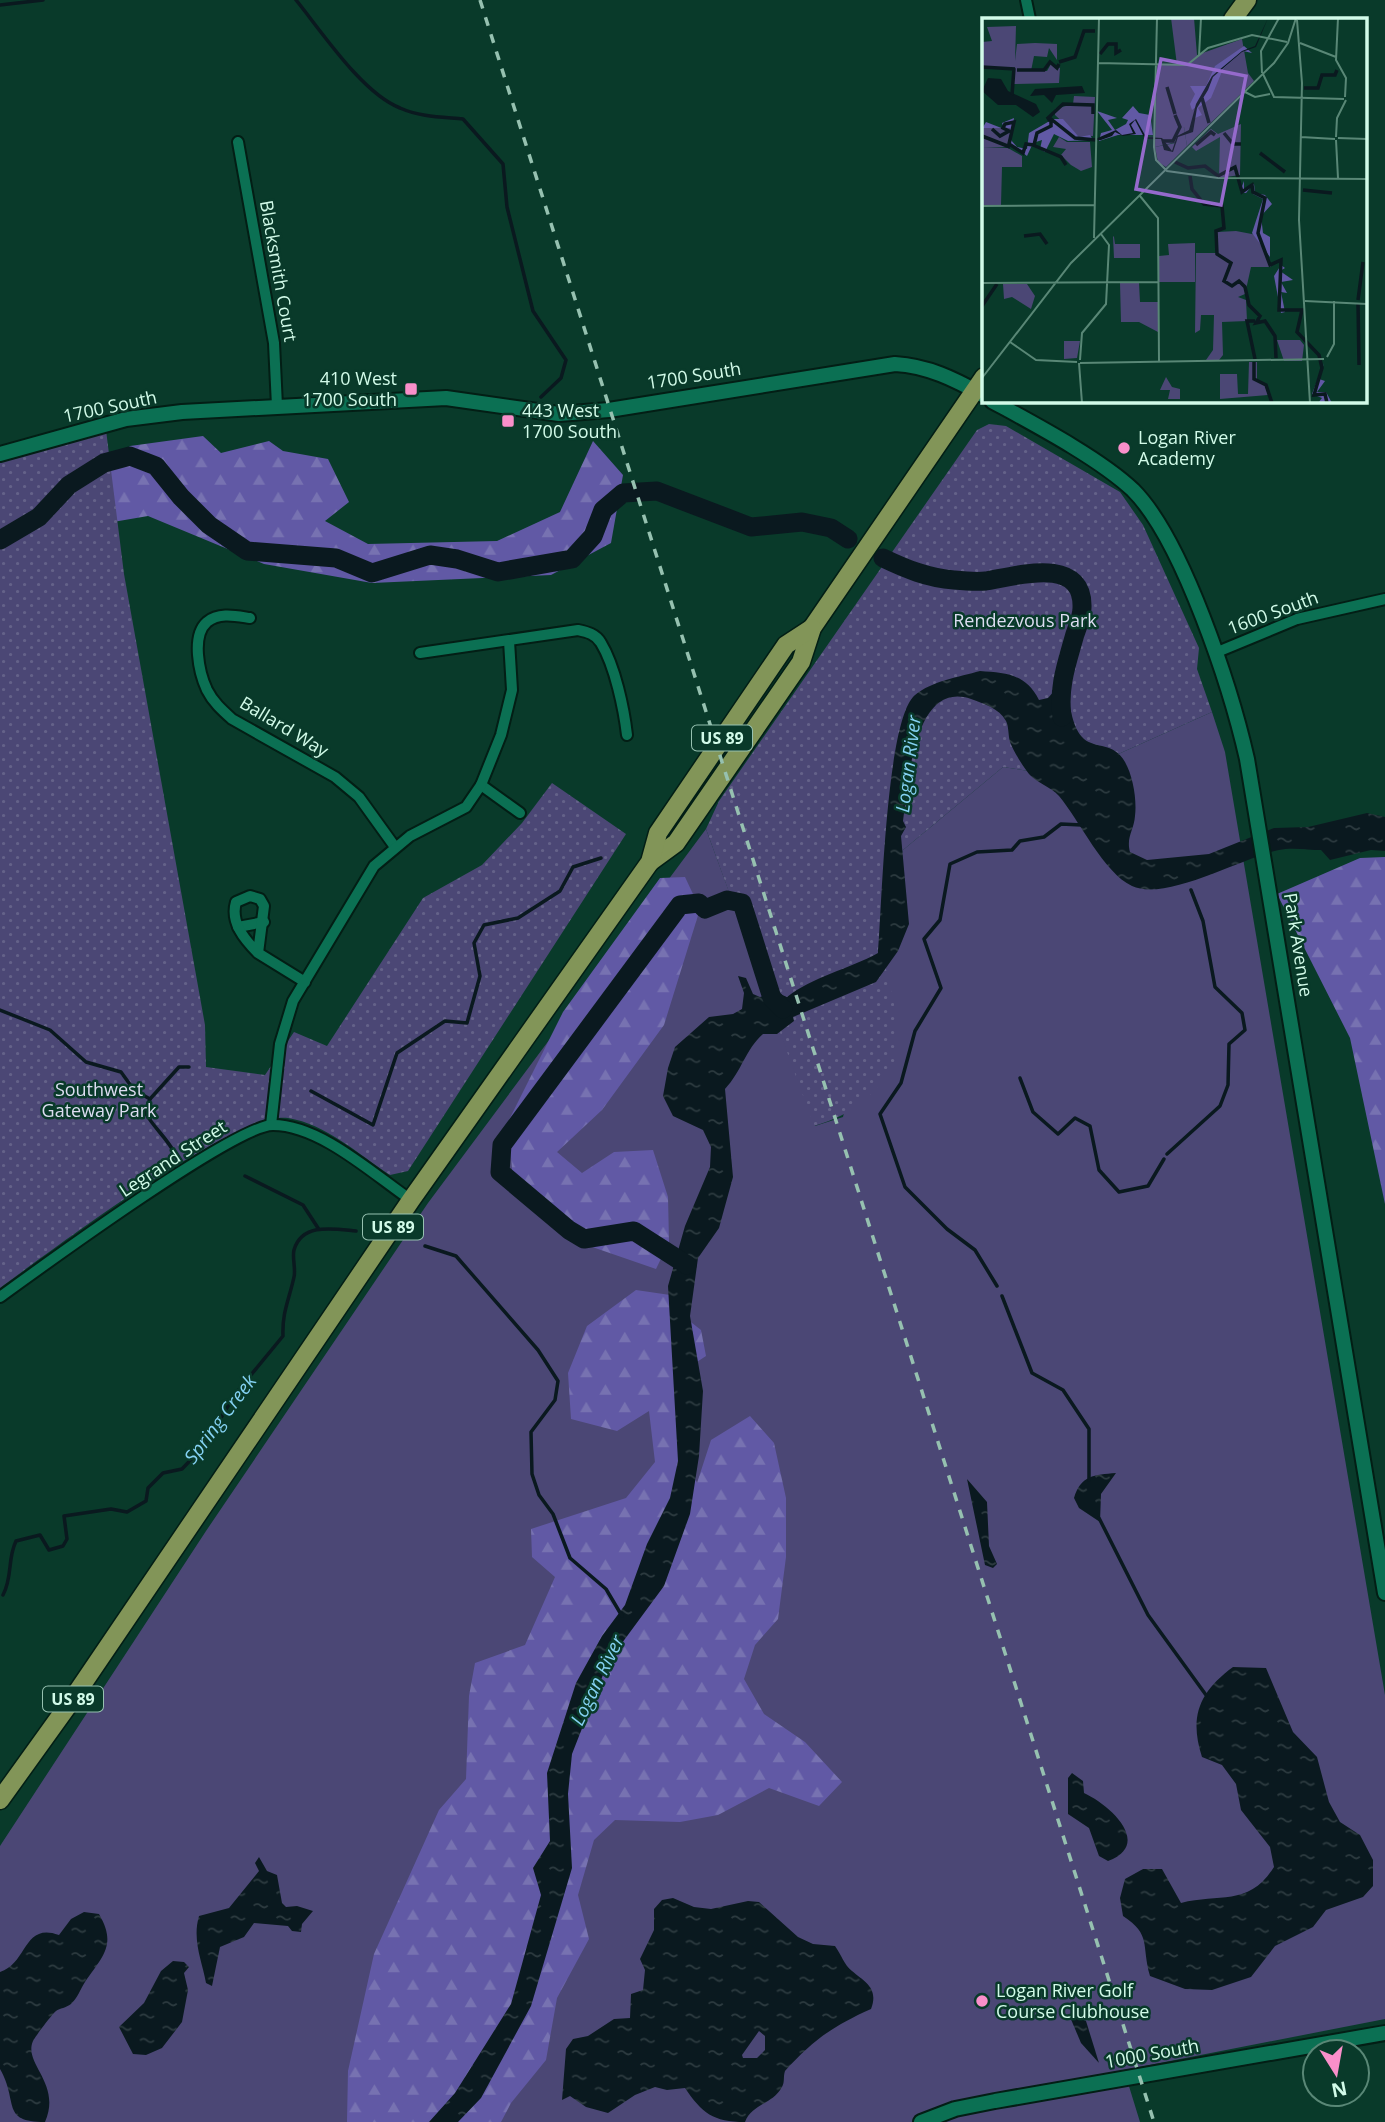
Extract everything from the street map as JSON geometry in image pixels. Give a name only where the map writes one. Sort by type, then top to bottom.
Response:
[{"type":"highway","points":[[1234,18],[1247,0]]},
{"type":"highway","name":"US 89","points":[[0,1800],[69,1704],[411,1200],[650,862],[659,833],[786,645],[812,628],[981,388]]},
{"type":"street","points":[[1026,0],[1030,18]]},
{"type":"street","name":"Blacksmith Court","points":[[238,142],[274,343],[277,406]]},
{"type":"street","name":"1700 South","points":[[0,454],[126,419],[277,406],[446,398],[559,414],[609,410],[895,364],[916,366],[981,388]]},
{"type":"street","name":"Park Avenue","points":[[994,402],[1091,460],[1132,489],[1155,516],[1215,653],[1238,717],[1264,859],[1385,1593]]},
{"type":"street","name":"1600 South","points":[[1215,653],[1297,619],[1385,599]]},
{"type":"street","name":"Ballard Way","points":[[250,618],[225,615],[208,621],[199,633],[198,652],[206,688],[218,706],[232,719],[335,777],[359,797],[395,846]]},
{"type":"street","points":[[420,653],[578,630],[591,632],[601,642],[624,709],[627,735]]},
{"type":"street","points":[[411,1200],[323,1139],[300,1129],[271,1125],[284,1025],[305,982],[374,866],[395,846],[466,807],[481,785],[501,735],[512,690],[509,641]]},
{"type":"street","points":[[481,785],[520,813]]},
{"type":"street","points":[[258,953],[264,906],[260,899],[250,896],[236,902],[233,910],[238,927],[258,953],[305,982]]},
{"type":"street","points":[[238,927],[264,922]]},
{"type":"street","name":"Legrand Street","points":[[0,1297],[219,1148],[271,1125]]},
{"type":"street","name":"1000 South","points":[[924,2120],[995,2101],[1385,2033]]},
{"type":"green space","name":"Rendezvous Park","points":[[989,424],[1006,426],[1120,492],[1143,525],[1199,648],[1197,669],[1212,712],[1067,777],[1003,767],[903,850],[886,909],[882,952],[894,1003],[898,1063],[862,1102],[829,1121],[814,1126],[706,829],[719,801],[977,430]]},
{"type":"green space","name":"Southwest Gateway Park","points":[[106,430],[124,574],[205,1025],[206,1067],[265,1075],[294,1032],[327,1046],[423,898],[482,865],[522,823],[552,783],[626,834],[408,1171],[390,1175],[329,1133],[302,1121],[288,1118],[263,1122],[228,1136],[143,1186],[0,1288],[0,462]]},
{"type":"green space","points":[[203,436],[221,453],[269,441],[283,451],[328,459],[349,502],[325,521],[368,544],[497,541],[560,512],[593,441],[623,475],[611,543],[551,575],[372,583],[264,564],[148,516],[43,534],[130,446]]},
{"type":"green space","points":[[1212,712],[1225,752],[1385,1695],[1385,2019],[1124,2070],[1140,2122],[0,2122],[0,1846],[206,1531],[428,1203],[706,829],[815,1126],[843,1117],[882,952],[886,909],[903,850],[1003,767],[1067,777]]},
{"type":"green space","points":[[1385,857],[1385,1204],[1350,1038],[1277,894],[1360,858]]},
{"type":"green space","points":[[685,877],[700,909],[664,1025],[602,1110],[557,1152],[582,1173],[614,1152],[653,1150],[668,1197],[669,1242],[656,1269],[572,1240],[514,1192],[508,1122],[563,1012],[660,878]]},
{"type":"green space","points":[[636,1290],[670,1295],[678,1312],[701,1330],[706,1356],[680,1373],[680,1447],[697,1483],[711,1440],[750,1416],[774,1443],[786,1498],[786,1557],[778,1619],[755,1645],[744,1679],[764,1714],[805,1742],[842,1782],[819,1806],[769,1788],[718,1815],[680,1822],[615,1820],[594,1840],[578,1895],[589,1939],[557,1998],[546,2060],[511,2103],[501,2122],[347,2122],[348,2071],[374,1954],[439,1810],[466,1779],[469,1696],[475,1663],[525,1645],[555,1577],[532,1557],[531,1529],[626,1498],[655,1462],[649,1411],[617,1431],[571,1419],[568,1373],[587,1326]]},
{"type":"water","points":[[980,671],[1007,674],[1022,680],[1039,700],[1048,698],[1055,690],[1067,693],[1072,718],[1084,739],[1116,751],[1128,768],[1135,803],[1130,852],[1147,860],[1209,854],[1274,828],[1308,827],[1367,813],[1385,817],[1385,851],[1371,850],[1330,860],[1321,850],[1284,849],[1205,877],[1164,888],[1132,886],[1102,858],[1059,796],[1029,774],[1012,746],[1007,723],[999,713],[971,699],[952,697],[937,705],[925,720],[911,762],[903,821],[906,827],[901,836],[909,924],[898,951],[876,982],[793,1017],[794,1021],[777,1034],[763,1034],[725,1089],[733,1177],[719,1228],[698,1258],[690,1316],[703,1391],[699,1456],[690,1514],[664,1586],[608,1662],[572,1754],[568,1794],[572,1868],[531,2006],[481,2098],[458,2122],[429,2122],[455,2093],[511,2004],[541,1895],[533,1868],[550,1841],[547,1773],[576,1683],[602,1636],[625,1605],[647,1544],[670,1498],[678,1461],[668,1286],[685,1226],[710,1167],[711,1147],[703,1130],[673,1116],[663,1096],[675,1047],[709,1017],[733,1014],[742,1009],[744,993],[738,976],[746,978],[753,994],[760,997],[775,992],[787,997],[808,984],[878,953],[887,816],[898,739],[905,711],[915,695],[929,686]]},
{"type":"water","points":[[1116,1473],[1101,1494],[1100,1522],[1079,1508],[1074,1498],[1080,1485],[1089,1478]]},
{"type":"water","points":[[967,1479],[987,1502],[989,1546],[997,1564],[993,1568],[985,1565]]},
{"type":"water","points":[[1233,1667],[1266,1668],[1293,1732],[1317,1757],[1329,1802],[1340,1822],[1360,1835],[1373,1860],[1373,1886],[1363,1897],[1326,1910],[1313,1927],[1275,1946],[1251,1977],[1212,1990],[1185,1989],[1150,1976],[1142,1935],[1123,1916],[1120,1898],[1125,1879],[1143,1869],[1162,1869],[1181,1903],[1244,1893],[1264,1880],[1274,1867],[1270,1847],[1241,1810],[1236,1784],[1222,1765],[1202,1757],[1198,1743],[1197,1718],[1200,1706],[1212,1686]]},
{"type":"water","points":[[1072,1773],[1083,1781],[1084,1793],[1105,1806],[1123,1825],[1127,1845],[1121,1854],[1108,1861],[1099,1856],[1089,1828],[1068,1814],[1068,1778]]},
{"type":"water","points":[[259,1857],[267,1871],[277,1875],[282,1903],[286,1907],[297,1906],[313,1911],[302,1924],[301,1932],[292,1931],[288,1926],[254,1923],[244,1937],[220,1947],[212,1986],[206,1983],[198,1950],[199,1916],[229,1908],[259,1871],[255,1863]]},
{"type":"water","points":[[673,1898],[694,1907],[711,1909],[748,1901],[759,1902],[798,1937],[813,1944],[835,1946],[847,1966],[866,1982],[872,1991],[871,2009],[814,2042],[785,2071],[783,2085],[778,2093],[752,2111],[745,2122],[716,2118],[703,2110],[685,2088],[667,2090],[655,2087],[635,2095],[608,2113],[586,2107],[570,2096],[562,2100],[566,2049],[573,2039],[588,2036],[614,2019],[630,2018],[631,1994],[643,1990],[645,1970],[640,1959],[654,1930],[654,1909],[662,1900]],"holes":[[[759,2031],[765,2036],[765,2050],[757,2058],[743,2058],[742,2055]]]},
{"type":"water","points":[[84,1912],[99,1914],[107,1934],[106,1950],[73,2002],[54,2013],[33,2041],[33,2058],[46,2085],[49,2108],[45,2122],[31,2121],[16,2114],[0,2069],[0,1972],[16,1961],[39,1934],[47,1932],[59,1935],[71,1919]]},
{"type":"water","points":[[173,1961],[184,1962],[189,1967],[184,1973],[188,1990],[182,2022],[162,2048],[146,2055],[133,2054],[119,2027],[144,2003],[161,1971]]},
{"type":"water","points":[[1072,2015],[1086,2021],[1099,2063],[1081,2043],[1070,2017]]},
{"type":"waterway","points":[[0,5],[43,0]]},
{"type":"waterway","points":[[296,0],[357,76],[371,89],[408,111],[463,119],[503,164],[507,207],[533,311],[566,360],[561,378],[541,397]]},
{"type":"waterway","points":[[0,540],[39,517],[69,485],[104,463],[130,456],[156,466],[181,497],[209,525],[247,551],[336,558],[372,573],[430,555],[457,559],[498,572],[572,559],[593,536],[603,510],[623,493],[657,491],[751,527],[802,522],[831,528],[848,539]]},
{"type":"waterway","points":[[883,558],[917,572],[944,579],[982,581],[1046,573],[1060,575],[1072,581],[1080,591],[1082,611],[1064,675],[1062,717]]},
{"type":"waterway","points":[[997,1286],[975,1250],[947,1229],[905,1187],[880,1114],[901,1083],[915,1031],[941,988],[924,939],[940,920],[950,864],[977,852],[1012,850],[1020,841],[1044,837],[1061,824],[1082,825]]},
{"type":"waterway","points":[[311,1091],[373,1125],[397,1053],[445,1021],[467,1023],[480,976],[474,943],[484,925],[518,918],[560,891],[573,867],[601,858]]},
{"type":"waterway","points":[[1167,1154],[1220,1106],[1228,1085],[1229,1044],[1245,1030],[1242,1013],[1215,987],[1203,921],[1191,890]]},
{"type":"waterway","name":"Logan River","points":[[687,1265],[634,1231],[584,1239],[569,1230],[500,1172],[502,1145],[680,905],[699,903],[705,909],[727,900],[742,903],[772,998],[783,1009]]},
{"type":"waterway","points":[[0,1010],[50,1030],[86,1062],[121,1072],[134,1090],[150,1099],[145,1112],[174,1152]]},
{"type":"waterway","points":[[150,1099],[179,1067],[189,1067]]},
{"type":"waterway","points":[[1020,1078],[1033,1112],[1058,1134],[1075,1118],[1090,1126],[1099,1170],[1119,1192],[1148,1186],[1164,1159]]},
{"type":"waterway","points":[[245,1176],[303,1205],[318,1228]]},
{"type":"waterway","name":"Spring Creek","points":[[3,1595],[16,1541],[40,1535],[49,1550],[63,1546],[67,1539],[64,1516],[111,1509],[127,1512],[146,1501],[148,1488],[163,1473],[182,1469],[203,1447],[236,1393],[283,1336],[294,1274],[293,1256],[298,1241],[304,1235],[320,1229],[356,1231]]},
{"type":"waterway","name":"Spring Creek","points":[[425,1246],[456,1256],[538,1350],[558,1381],[555,1400],[531,1432],[532,1474],[539,1495],[553,1514],[570,1558],[606,1589],[622,1616]]},
{"type":"waterway","points":[[1002,1296],[1032,1373],[1063,1390],[1089,1429],[1089,1480]]},
{"type":"waterway","points":[[1099,1518],[1148,1615],[1206,1695]]},
{"type":"railway","points":[[480,0],[1154,2122]]},
{"type":"place","name":"410 West 1700 South","points":[[411,389]]},
{"type":"place","name":"443 West 1700 South","points":[[508,421]]},
{"type":"place","name":"Logan River Academy","points":[[1124,448]]},
{"type":"place","name":"Logan River Golf Course Clubhouse","points":[[982,2001]]}]
